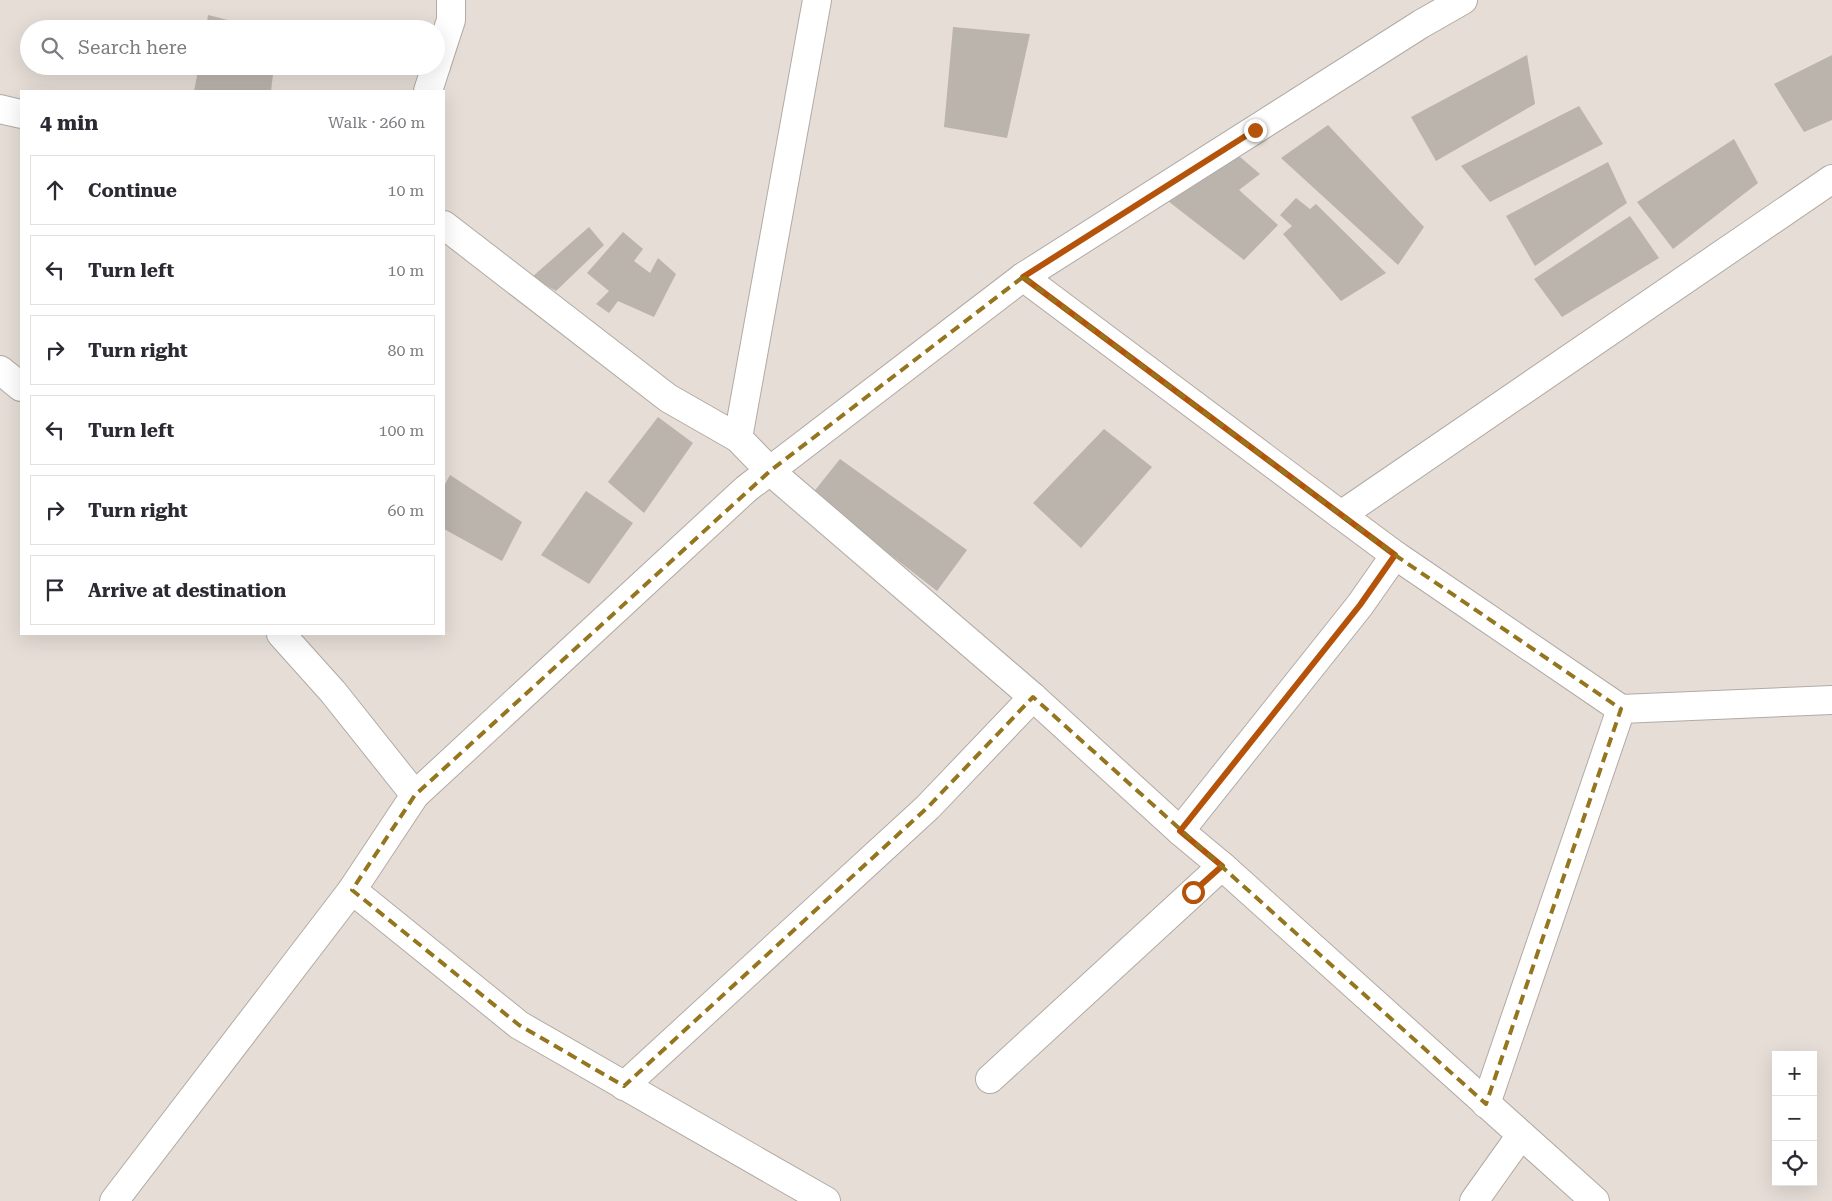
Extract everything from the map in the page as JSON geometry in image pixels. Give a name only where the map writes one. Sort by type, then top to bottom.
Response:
[{"type":"street","points":[[445,38],[451,20],[451,0]]},
{"type":"street","points":[[738,438],[817,0]]},
{"type":"street","points":[[114,1201],[352,890],[415,795],[746,489],[1023,277],[1423,12],[1462,0]]},
{"type":"street","points":[[428,90],[433,75]]},
{"type":"street","points":[[0,109],[20,114]]},
{"type":"street","points":[[1341,514],[1832,180]]},
{"type":"street","points":[[445,226],[668,398],[738,438],[770,471],[1033,697],[1180,831],[1222,866],[1595,1201]]},
{"type":"street","points":[[1023,277],[1395,555],[1622,709],[1832,700]]},
{"type":"street","points":[[0,370],[20,386]]},
{"type":"street","points":[[1180,831],[1360,605],[1395,555]]},
{"type":"street","points":[[282,635],[333,692],[415,795]]},
{"type":"street","points":[[624,1086],[928,807],[1033,697]]},
{"type":"street","points":[[1486,1104],[1622,709]]},
{"type":"street","points":[[990,1079],[1222,866]]},
{"type":"street","points":[[352,890],[520,1025],[826,1201]]},
{"type":"street","points":[[1474,1201],[1521,1135]]},
{"type":"highlighted area","points":[[1023,277],[1395,555],[1621,709],[1486,1104],[1033,697],[928,807],[624,1086],[519,1025],[352,890],[415,795],[770,471]]},
{"type":"building","points":[[208,15],[228,20],[207,20]]},
{"type":"building","points":[[953,27],[1030,34],[1007,138],[944,127]]},
{"type":"building","points":[[1527,55],[1535,104],[1436,161],[1411,117]]},
{"type":"building","points":[[1832,55],[1832,120],[1804,132],[1774,84]]},
{"type":"building","points":[[197,75],[273,75],[271,90],[194,90]]},
{"type":"building","points":[[1579,106],[1603,144],[1490,202],[1461,166]]},
{"type":"building","points":[[1328,125],[1424,227],[1398,265],[1281,158]]},
{"type":"building","points":[[1734,139],[1758,183],[1673,249],[1637,202]]},
{"type":"building","points":[[1239,156],[1260,174],[1239,190],[1278,225],[1244,260],[1168,201]]},
{"type":"building","points":[[1608,162],[1627,203],[1535,266],[1506,216]]},
{"type":"building","points":[[1296,198],[1310,209],[1316,204],[1386,273],[1341,301],[1283,234],[1292,226],[1280,215]]},
{"type":"building","points":[[1630,216],[1659,258],[1562,317],[1534,279]]},
{"type":"building","points":[[589,227],[604,245],[556,291],[532,277]]},
{"type":"building","points":[[623,232],[643,249],[634,261],[650,273],[658,258],[676,274],[654,317],[618,301],[609,313],[596,304],[609,291],[587,273]]},
{"type":"building","points":[[658,417],[693,443],[644,513],[608,482]]},
{"type":"building","points":[[1104,429],[1152,467],[1081,548],[1033,503]]},
{"type":"building","points":[[840,459],[967,550],[937,591],[812,494]]},
{"type":"building","points":[[450,475],[522,522],[502,561],[445,530],[445,484]]},
{"type":"building","points":[[586,491],[633,523],[589,584],[541,555]]},
{"type":"route","points":[[1193,892],[1222,866],[1180,831],[1360,605],[1395,555],[1023,277],[1255,130]]}]
